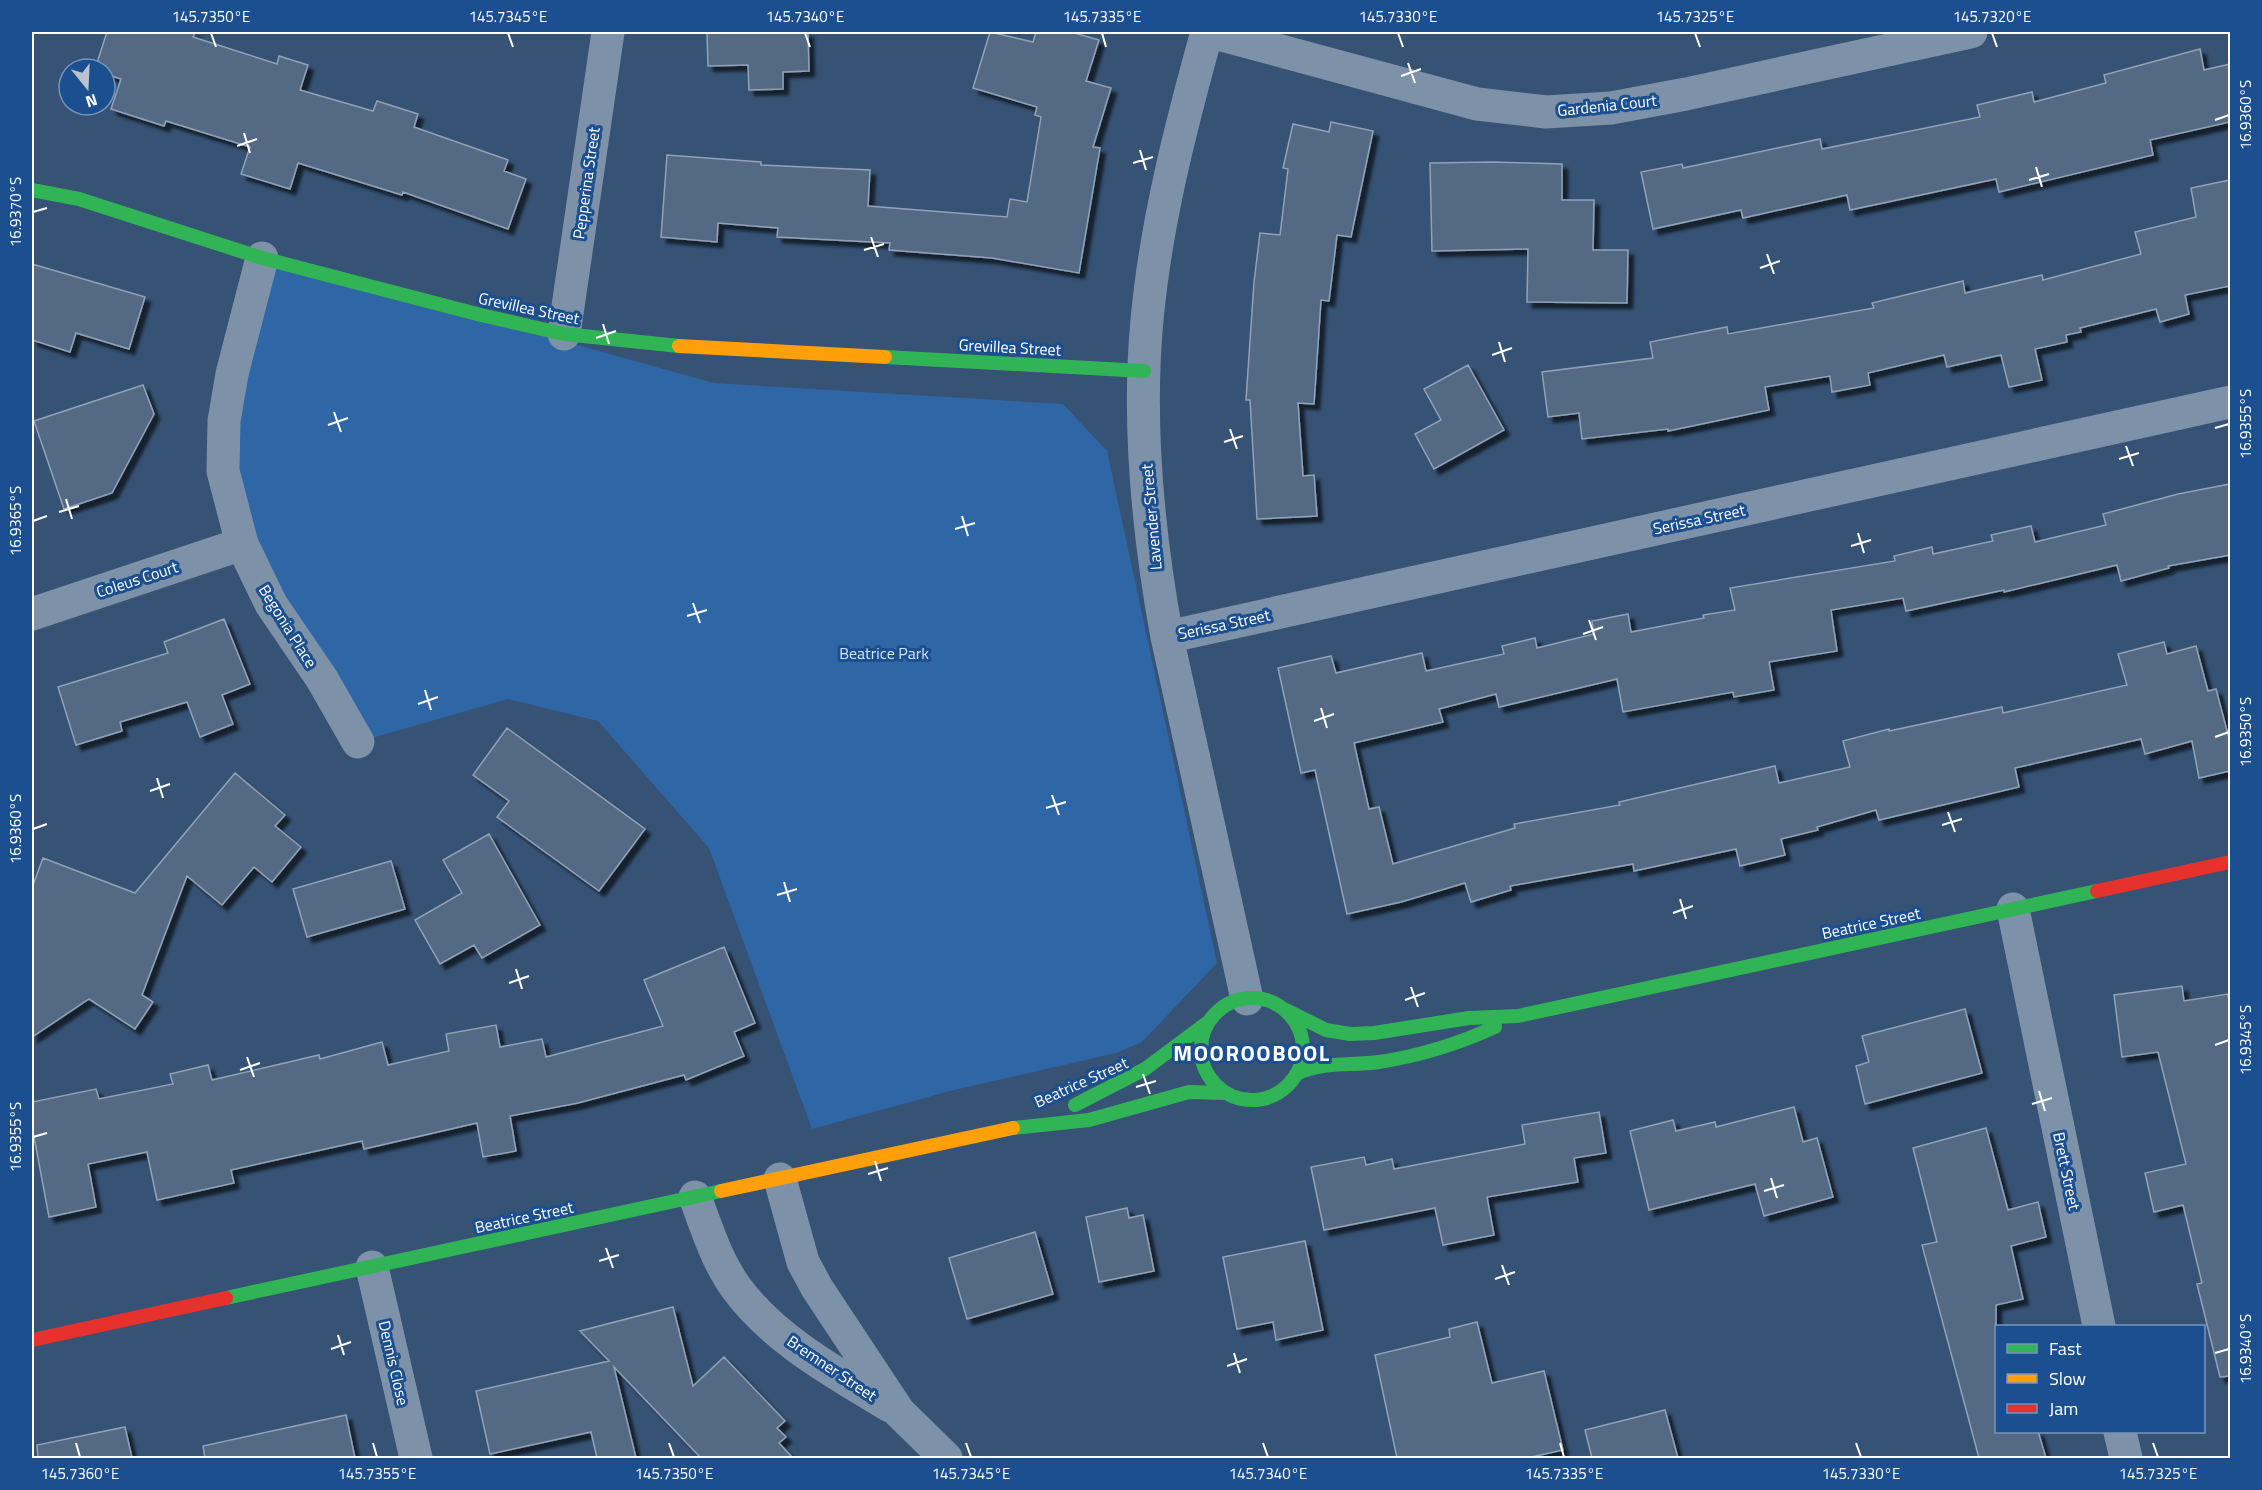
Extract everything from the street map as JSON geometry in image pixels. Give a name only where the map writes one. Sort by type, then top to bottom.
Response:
[{"type":"street","name":"Pepperina Street","points":[[564,334],[608,32]]},
{"type":"street","name":"Gardenia Court","points":[[1209,32],[1477,104],[1546,111],[1611,108],[1971,32]]},
{"type":"street","name":"Lavender Street","points":[[1209,32],[1178,135],[1147,319],[1144,371],[1146,480],[1157,582],[1167,637],[1247,999]]},
{"type":"street","name":"Grevillea Street","points":[[32,190],[79,199],[262,258],[481,315],[564,334],[644,344],[1144,371]]},
{"type":"street","name":"Begonia Place","points":[[262,258],[232,374],[224,421],[223,471],[242,544],[271,604],[322,679],[358,742]]},
{"type":"street","name":"Serissa Street","points":[[1167,637],[2230,402]]},
{"type":"street","name":"Coleus Court","points":[[32,614],[242,544]]},
{"type":"street","name":"Beatrice Street","points":[[1286,1010],[1326,1030],[1350,1034],[1374,1033],[1468,1018],[1518,1016],[2230,862]]},
{"type":"street","name":"Brett Street","points":[[2013,909],[2099,1325]]},
{"type":"street","points":[[1247,999],[1271,1001],[1286,1010],[1297,1024],[1303,1040],[1303,1058],[1296,1074],[1286,1087],[1272,1096],[1257,1100],[1240,1099],[1225,1093],[1209,1076],[1200,1053],[1202,1037],[1208,1022],[1220,1009],[1235,1000],[1247,999]]},
{"type":"street","name":"Beatrice Street","points":[[1296,1074],[1322,1063],[1374,1063],[1434,1050],[1474,1037],[1518,1016]]},
{"type":"street","name":"Beatrice Street","points":[[1024,1126],[1127,1083],[1158,1062],[1208,1022]]},
{"type":"street","name":"Beatrice Street","points":[[32,1340],[1024,1126],[1090,1120],[1194,1090],[1225,1093]]},
{"type":"street","name":"Bremner Street","points":[[780,1179],[803,1263],[823,1298],[899,1412],[946,1458]]},
{"type":"street","name":"Bremner Street","points":[[695,1197],[716,1252],[738,1289],[785,1337],[820,1364],[899,1412]]},
{"type":"street","name":"Dennis Close","points":[[372,1267],[416,1458]]},
{"type":"street","points":[[2120,1433],[2126,1458]]},
{"type":"green space","name":"Beatrice Park","points":[[249,254],[714,383],[1063,404],[1107,451],[1217,963],[1142,1042],[1116,1053],[950,1091],[812,1129],[709,848],[598,721],[508,699],[358,742],[242,544],[224,421]]},
{"type":"building","points":[[107,32],[195,32],[193,37],[277,64],[279,56],[308,65],[300,90],[373,111],[377,101],[418,114],[414,127],[508,160],[504,171],[526,179],[508,229],[403,192],[402,195],[298,163],[290,189],[241,174],[250,147],[166,121],[164,126],[117,111],[117,91],[121,79],[117,78],[117,57],[99,57]]},
{"type":"building","points":[[707,32],[808,32],[809,71],[783,72],[783,89],[749,90],[748,65],[708,66]]},
{"type":"building","points":[[990,32],[1033,42],[1036,32],[1071,32],[1099,40],[1086,81],[1111,88],[1093,147],[1100,148],[1079,273],[992,258],[889,250],[890,243],[777,237],[778,228],[718,223],[717,242],[661,237],[667,155],[761,162],[761,165],[870,170],[868,206],[1007,217],[1010,199],[1027,202],[1041,117],[1035,115],[1037,107],[973,88]]},
{"type":"building","points":[[2200,49],[2204,70],[2230,64],[2230,122],[2150,140],[2153,155],[1999,192],[1996,179],[1850,210],[1847,195],[1743,218],[1741,210],[1653,229],[1641,172],[1682,164],[1683,168],[1820,139],[1822,149],[1980,117],[1977,105],[2032,92],[2034,102],[2106,83],[2104,75]]},
{"type":"building","points":[[1331,122],[1373,131],[1351,237],[1337,235],[1329,301],[1321,300],[1314,404],[1298,403],[1303,476],[1314,475],[1317,516],[1257,519],[1250,400],[1246,400],[1254,282],[1260,233],[1280,235],[1288,169],[1283,168],[1293,124],[1329,132]]},
{"type":"building","points":[[1430,163],[1562,164],[1562,200],[1594,200],[1593,250],[1628,250],[1627,303],[1527,302],[1528,249],[1432,251]]},
{"type":"building","points":[[2230,180],[2230,286],[2185,295],[2189,314],[2160,322],[2156,309],[2080,328],[2081,332],[2066,335],[2067,342],[2035,349],[2042,380],[2009,387],[2001,355],[1947,367],[1944,355],[1868,373],[1870,385],[1832,392],[1830,376],[1765,387],[1769,410],[1668,431],[1668,429],[1582,439],[1579,413],[1548,417],[1542,372],[1653,358],[1650,342],[1727,327],[1728,334],[1874,308],[1872,303],[1963,281],[1965,293],[2042,275],[2043,280],[2141,254],[2135,232],[2196,217],[2191,188]]},
{"type":"building","points":[[32,264],[145,297],[129,349],[76,333],[70,352],[32,340]]},
{"type":"building","points":[[1468,365],[1504,430],[1434,469],[1415,434],[1441,420],[1424,389]]},
{"type":"building","points":[[143,385],[154,414],[112,493],[64,509],[34,421]]},
{"type":"building","points":[[2230,484],[2230,555],[2168,566],[2169,568],[2121,581],[2117,565],[2004,592],[2004,590],[1906,611],[1903,598],[1831,610],[1837,651],[1769,662],[1774,690],[1734,697],[1733,692],[1623,712],[1617,679],[1499,707],[1496,694],[1439,709],[1443,722],[1354,743],[1369,809],[1379,807],[1393,864],[1515,828],[1514,824],[1620,805],[1619,802],[1775,766],[1779,783],[1850,767],[1843,741],[1889,729],[1889,731],[2002,707],[2003,713],[2127,685],[2118,654],[2164,642],[2167,654],[2196,646],[2208,691],[2216,689],[2230,742],[2230,771],[2199,778],[2192,741],[2145,754],[2141,739],[2015,768],[2019,787],[1879,820],[1876,810],[1817,827],[1818,830],[1781,839],[1785,855],[1740,866],[1736,849],[1634,871],[1633,864],[1510,886],[1511,890],[1471,902],[1465,883],[1401,902],[1347,914],[1315,770],[1301,773],[1278,668],[1331,656],[1336,673],[1422,653],[1426,671],[1504,654],[1502,646],[1535,638],[1537,648],[1594,634],[1592,621],[1628,614],[1631,632],[1704,618],[1703,615],[1735,610],[1730,588],[1895,561],[1894,556],[1932,547],[1933,554],[1993,541],[1991,535],[2031,526],[2035,542],[2106,525],[2103,514],[2178,494]]},
{"type":"building","points":[[224,619],[250,684],[222,695],[233,724],[200,737],[187,702],[120,722],[122,731],[76,745],[58,687],[168,653],[164,642]]},
{"type":"building","points":[[507,728],[645,829],[599,891],[497,817],[509,801],[473,775]]},
{"type":"building","points":[[235,773],[285,815],[275,826],[301,847],[272,882],[254,867],[222,905],[187,876],[142,995],[153,1002],[135,1029],[89,999],[32,1037],[32,888],[43,858],[135,893]]},
{"type":"building","points":[[489,834],[540,925],[482,958],[474,945],[440,964],[415,920],[462,893],[443,860]]},
{"type":"building","points":[[391,861],[405,909],[307,937],[293,889]]},
{"type":"building","points":[[724,947],[755,1023],[734,1032],[744,1056],[686,1080],[684,1075],[578,1103],[510,1116],[516,1151],[483,1157],[477,1123],[364,1149],[362,1141],[231,1170],[234,1183],[157,1200],[147,1152],[88,1164],[96,1207],[49,1217],[32,1126],[32,1102],[96,1089],[99,1099],[173,1084],[170,1074],[208,1065],[212,1080],[319,1055],[320,1059],[382,1042],[388,1065],[449,1051],[446,1034],[496,1025],[500,1047],[542,1039],[546,1057],[663,1026],[644,980]]},
{"type":"building","points":[[2182,986],[2184,1001],[2228,994],[2230,1011],[2230,1376],[2220,1377],[2197,1284],[2202,1283],[2183,1205],[2154,1212],[2145,1173],[2186,1164],[2158,1052],[2122,1057],[2114,995]]},
{"type":"building","points":[[1965,1009],[1982,1073],[1865,1104],[1856,1066],[1869,1062],[1862,1036]]},
{"type":"building","points":[[1794,1107],[1803,1142],[1817,1138],[1833,1197],[1764,1216],[1755,1184],[1649,1210],[1630,1131],[1673,1120],[1676,1131],[1715,1122],[1716,1127]]},
{"type":"building","points":[[1599,1112],[1606,1153],[1574,1158],[1578,1182],[1487,1197],[1494,1235],[1443,1245],[1435,1208],[1324,1230],[1311,1167],[1364,1157],[1366,1165],[1392,1159],[1394,1169],[1525,1144],[1522,1125]]},
{"type":"building","points":[[1986,1128],[2008,1210],[2038,1202],[2046,1237],[2011,1246],[2023,1299],[1996,1305],[1995,1433],[2039,1433],[2046,1458],[1979,1458],[1922,1245],[1937,1242],[1913,1148]]},
{"type":"building","points":[[1127,1208],[1129,1218],[1143,1215],[1154,1271],[1099,1282],[1086,1217]]},
{"type":"building","points":[[1035,1232],[1053,1294],[967,1319],[949,1258]]},
{"type":"building","points":[[1305,1241],[1323,1330],[1276,1340],[1273,1322],[1237,1329],[1223,1257]]},
{"type":"building","points":[[673,1307],[693,1386],[724,1357],[785,1421],[777,1428],[786,1437],[779,1443],[793,1458],[701,1458],[614,1367],[636,1458],[597,1458],[591,1432],[490,1454],[476,1391],[609,1361],[580,1331]]},
{"type":"building","points":[[1477,1322],[1492,1383],[1544,1371],[1563,1450],[1527,1458],[1397,1458],[1375,1355],[1450,1337],[1449,1329]]},
{"type":"building","points":[[1665,1410],[1678,1458],[1592,1458],[1585,1430]]},
{"type":"building","points":[[346,1415],[355,1458],[205,1458],[203,1446]]},
{"type":"building","points":[[125,1427],[132,1458],[38,1458],[37,1445]]},
{"type":"traffic: fast","points":[[32,190],[79,199],[262,258],[481,315],[564,334],[679,346]]},
{"type":"traffic: fast","points":[[885,357],[1144,371]]},
{"type":"traffic: fast","points":[[1286,1010],[1326,1030],[1350,1034],[1374,1033],[1469,1018],[1518,1016],[2097,891]]},
{"type":"traffic: fast","points":[[1252,998],[1272,1002],[1288,1013],[1299,1029],[1303,1049],[1299,1069],[1288,1085],[1272,1096],[1252,1100],[1232,1096],[1216,1085],[1205,1069],[1201,1049],[1205,1029],[1216,1013],[1232,1002],[1252,998]]},
{"type":"traffic: fast","points":[[1075,1105],[1145,1069],[1208,1022]]},
{"type":"traffic: fast","points":[[1296,1074],[1316,1067],[1379,1062],[1424,1053],[1495,1027]]},
{"type":"traffic: fast","points":[[1013,1128],[1089,1120],[1189,1092],[1225,1093]]},
{"type":"traffic: fast","points":[[226,1298],[721,1191]]},
{"type":"traffic: slow","points":[[679,346],[885,357]]},
{"type":"traffic: slow","points":[[721,1191],[1013,1128]]},
{"type":"traffic: jam","points":[[2097,891],[2230,862]]},
{"type":"traffic: jam","points":[[32,1340],[226,1298]]},
{"type":"district","name":"MOOROOBOOL","points":[[1252,1053]]}]
